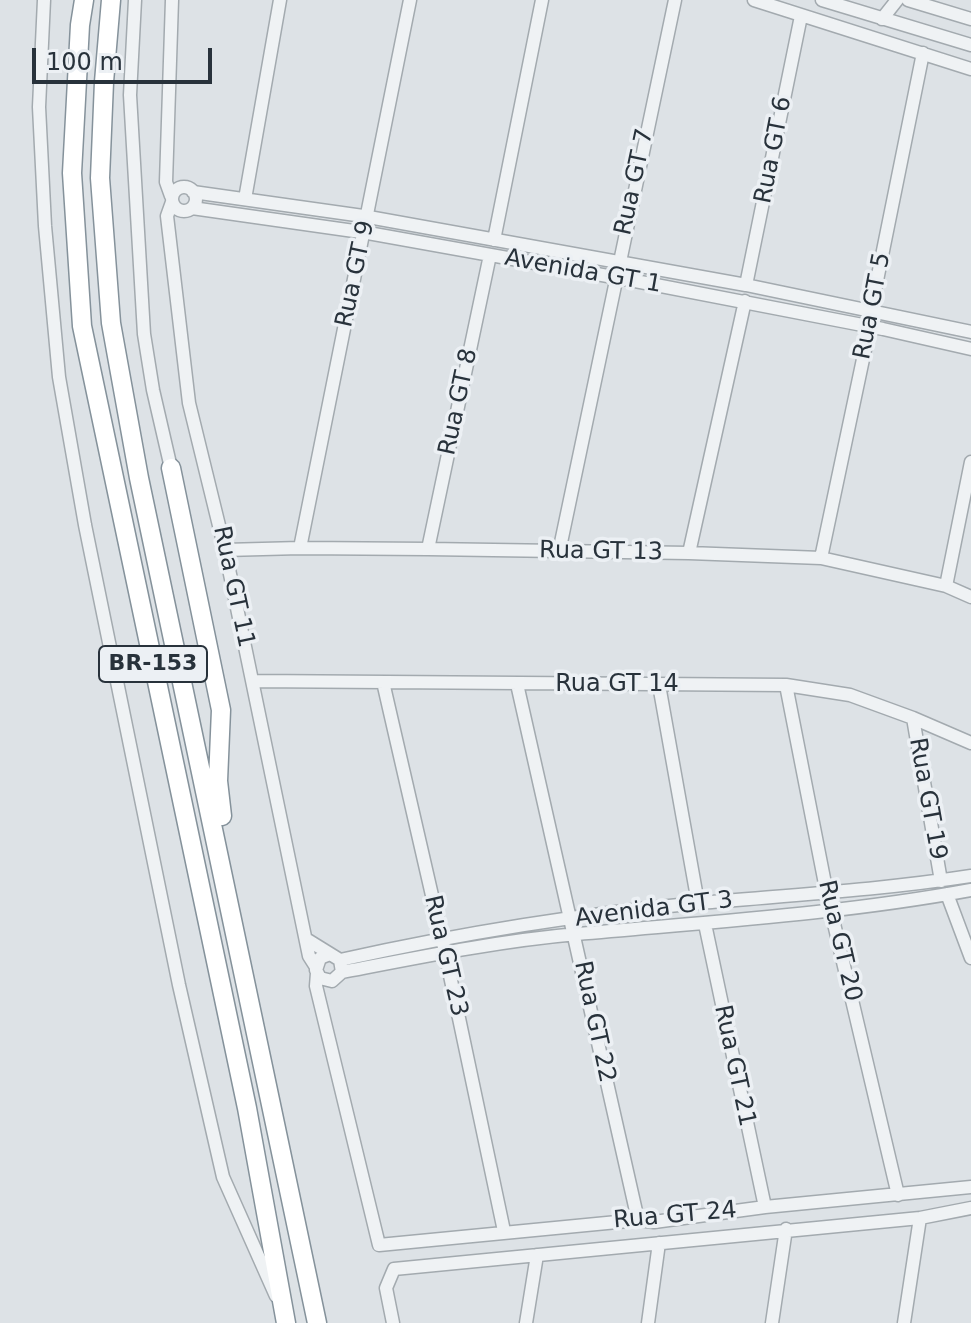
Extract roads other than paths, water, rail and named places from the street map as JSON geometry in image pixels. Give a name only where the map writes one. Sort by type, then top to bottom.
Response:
[{"type":"highway","name":"BR-153","points":[[84,0],[72,173],[82,326],[247,1108],[285,1318]]},
{"type":"highway","name":"BR-153","points":[[111,0],[100,178],[111,323],[139,478],[317,1323]]},
{"type":"highway","points":[[139,478],[151,486],[160,484],[168,478],[171,468]]},
{"type":"highway","points":[[171,468],[221,710],[218,781],[222,827],[219,855]]},
{"type":"street","points":[[44,0],[39,107],[45,226],[59,377],[85,525],[179,985],[223,1177],[285,1318]]},
{"type":"street","points":[[135,0],[130,95],[144,334],[171,468]]},
{"type":"street","name":"Rua GT 11","points":[[172,0],[166,182],[179,194],[167,216],[189,403],[225,550],[309,956],[316,970],[320,1004],[379,1245]]},
{"type":"street","points":[[245,199],[280,0]]},
{"type":"street","name":"Rua GT 9","points":[[300,548],[410,0]]},
{"type":"street","points":[[494,240],[542,0]]},
{"type":"street","name":"Rua GT 7","points":[[559,552],[617,263],[675,0]]},
{"type":"street","points":[[754,0],[971,69]]},
{"type":"street","points":[[822,0],[971,45]]},
{"type":"street","points":[[882,19],[897,0]]},
{"type":"street","points":[[908,0],[971,19]]},
{"type":"street","name":"Rua GT 6","points":[[746,285],[801,16]]},
{"type":"street","name":"Rua GT 5","points":[[821,558],[923,53]]},
{"type":"street","points":[[169,234],[196,200],[179,194],[174,207],[188,210]]},
{"type":"street","name":"Avenida GT 1","points":[[179,194],[245,199],[368,217],[746,285],[971,332]]},
{"type":"street","name":"Avenida GT 1","points":[[188,210],[363,233],[490,255],[745,301],[971,349]]},
{"type":"street","name":"Rua GT 8","points":[[428,549],[490,255]]},
{"type":"street","points":[[689,553],[745,301]]},
{"type":"street","points":[[946,586],[971,462]]},
{"type":"street","name":"Rua GT 13","points":[[225,550],[428,549],[821,558],[946,586],[971,597]]},
{"type":"street","name":"Rua GT 14","points":[[253,681],[786,685],[850,695],[971,743]]},
{"type":"street","name":"Rua GT 23","points":[[383,682],[445,952],[504,1231]]},
{"type":"street","name":"Rua GT 22","points":[[517,684],[638,1220]]},
{"type":"street","points":[[659,685],[698,903]]},
{"type":"street","name":"Rua GT 20","points":[[786,685],[827,894],[898,1195]]},
{"type":"street","name":"Rua GT 19","points":[[913,718],[941,881]]},
{"type":"street","name":"Avenida GT 3","points":[[336,967],[441,938],[698,903],[827,894],[971,876]]},
{"type":"street","name":"Avenida GT 3","points":[[336,967],[575,934],[705,924],[971,890]]},
{"type":"street","name":"Rua GT 19","points":[[947,894],[971,958]]},
{"type":"street","name":"Rua GT 21","points":[[705,924],[765,1207]]},
{"type":"street","points":[[306,939],[336,967]]},
{"type":"street","points":[[320,958],[336,967],[326,981],[316,970],[320,958]]},
{"type":"street","points":[[320,1004],[336,967]]},
{"type":"street","name":"Rua GT 24","points":[[379,1245],[504,1231],[525,1232],[638,1220],[654,1222],[765,1207],[971,1187]]},
{"type":"street","points":[[393,1323],[386,1288],[394,1269],[920,1218],[971,1208]]},
{"type":"street","points":[[904,1323],[920,1218]]},
{"type":"street","points":[[772,1323],[786,1229]]},
{"type":"street","points":[[648,1323],[659,1243]]},
{"type":"street","points":[[526,1323],[537,1255]]}]
